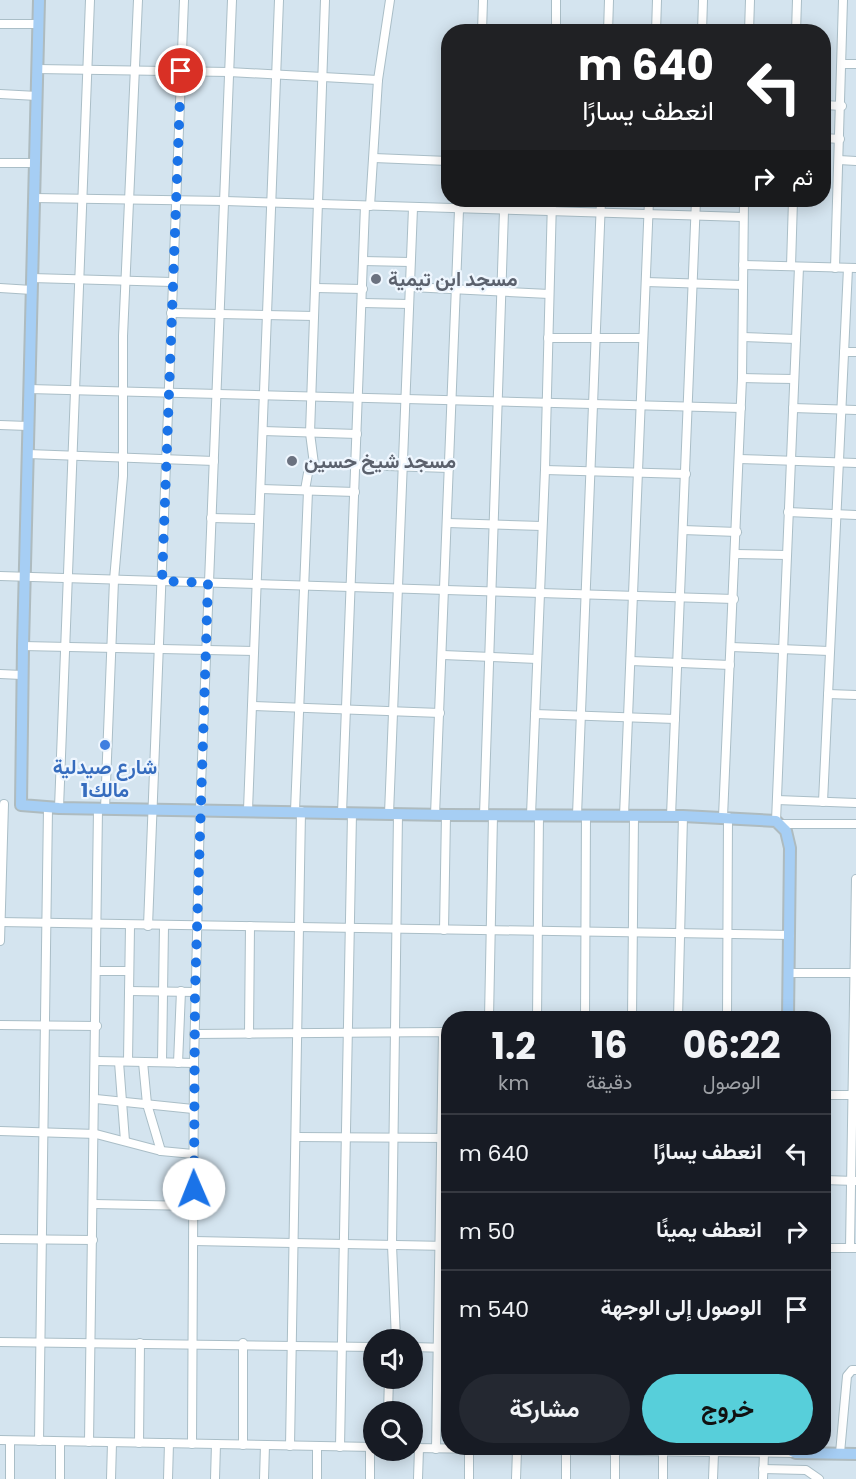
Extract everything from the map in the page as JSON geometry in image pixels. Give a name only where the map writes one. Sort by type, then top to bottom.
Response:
[{"type":"main road","points":[[39,0],[22,646],[21,805],[53,808],[441,815],[726,817],[779,823],[786,831],[790,848],[788,1011]]},
{"type":"main road","points":[[831,1453],[856,1454]]},
{"type":"street","points":[[39,1441],[48,923],[53,808],[65,646],[90,0]]},
{"type":"street","points":[[90,1442],[97,1061],[97,925],[101,809],[123,458],[126,281],[138,0]]},
{"type":"street","points":[[148,926],[184,0]]},
{"type":"street","points":[[192,1444],[193,1109],[200,810],[232,0]]},
{"type":"street","points":[[248,810],[279,0]]},
{"type":"street","points":[[290,1446],[300,927],[299,708],[308,473],[314,464],[310,433],[325,0]]},
{"type":"street","points":[[340,1447],[349,928],[345,708],[363,261],[374,158],[378,80],[390,0]]},
{"type":"street","points":[[482,24],[483,0]]},
{"type":"street","points":[[556,0],[556,24]]},
{"type":"street","points":[[608,24],[609,0]]},
{"type":"street","points":[[656,24],[657,0]]},
{"type":"street","points":[[702,24],[703,0]]},
{"type":"street","points":[[749,24],[750,0]]},
{"type":"street","points":[[796,24],[797,0]]},
{"type":"street","points":[[835,268],[842,106],[843,0]]},
{"type":"street","points":[[0,24],[38,24]]},
{"type":"street","points":[[843,64],[856,64]]},
{"type":"street","points":[[37,69],[230,72],[321,75],[378,80]]},
{"type":"street","points":[[0,94],[37,96]]},
{"type":"street","points":[[831,105],[842,106]]},
{"type":"street","points":[[831,138],[840,139]]},
{"type":"street","points":[[374,158],[441,161]]},
{"type":"street","points":[[839,160],[856,161]]},
{"type":"street","points":[[0,163],[34,163]]},
{"type":"street","points":[[34,198],[82,197],[318,203],[459,210],[696,214],[743,217]]},
{"type":"street","points":[[537,1011],[539,930],[535,815],[535,714],[545,470],[552,207]]},
{"type":"street","points":[[585,1011],[586,932],[581,716],[601,207]]},
{"type":"street","points":[[632,1011],[628,718],[649,207]]},
{"type":"street","points":[[671,816],[696,207]]},
{"type":"street","points":[[727,1011],[726,817],[742,378],[744,207]]},
{"type":"street","points":[[793,207],[796,339],[782,649],[777,800],[779,823],[856,824]]},
{"type":"street","points":[[396,1329],[392,1245],[397,929],[393,710],[411,287],[412,208]]},
{"type":"street","points":[[444,930],[440,713],[459,210]]},
{"type":"street","points":[[489,1011],[490,656],[500,403],[504,211]]},
{"type":"street","points":[[363,261],[410,262]]},
{"type":"street","points":[[743,265],[852,268],[844,352],[835,514],[823,802]]},
{"type":"street","points":[[0,288],[80,279],[172,282]]},
{"type":"street","points":[[646,282],[742,285]]},
{"type":"street","points":[[411,287],[549,294]]},
{"type":"street","points":[[316,288],[363,289]]},
{"type":"street","points":[[363,303],[409,304]]},
{"type":"street","points":[[171,313],[314,316]]},
{"type":"street","points":[[743,337],[796,339]]},
{"type":"street","points":[[548,338],[643,338]]},
{"type":"street","points":[[844,352],[856,352]]},
{"type":"street","points":[[742,378],[794,379]]},
{"type":"street","points":[[29,389],[547,405],[741,408]]},
{"type":"street","points":[[794,408],[856,410]]},
{"type":"street","points":[[0,425],[28,426]]},
{"type":"street","points":[[263,431],[357,434]]},
{"type":"street","points":[[28,454],[214,461]]},
{"type":"street","points":[[739,459],[856,463]]},
{"type":"street","points":[[356,465],[449,468]]},
{"type":"street","points":[[545,470],[686,474]]},
{"type":"street","points":[[261,489],[355,492]]},
{"type":"street","points":[[788,512],[856,515]]},
{"type":"street","points":[[212,518],[259,519]]},
{"type":"street","points":[[448,523],[542,526]]},
{"type":"street","points":[[683,530],[737,532]]},
{"type":"street","points":[[736,554],[786,555]]},
{"type":"street","points":[[0,576],[734,599]]},
{"type":"street","points":[[22,646],[159,647],[254,651]]},
{"type":"street","points":[[731,646],[829,651]]},
{"type":"street","points":[[443,655],[537,659]]},
{"type":"street","points":[[631,661],[730,665]]},
{"type":"street","points":[[0,674],[22,675]]},
{"type":"street","points":[[828,694],[856,695]]},
{"type":"street","points":[[252,706],[440,713]]},
{"type":"street","points":[[535,714],[675,719]]},
{"type":"street","points":[[777,800],[856,803]]},
{"type":"street","points":[[0,941],[2,804],[21,805]]},
{"type":"street","points":[[678,1011],[683,816]]},
{"type":"street","points":[[831,1248],[853,1248],[852,1095],[855,1057],[856,879]]},
{"type":"street","points":[[1,922],[130,926],[790,935]]},
{"type":"street","points":[[125,1141],[123,1062],[129,991],[130,926]]},
{"type":"street","points":[[162,1062],[164,926]]},
{"type":"street","points":[[249,1034],[250,926]]},
{"type":"street","points":[[98,971],[129,971]]},
{"type":"street","points":[[789,973],[854,973]]},
{"type":"street","points":[[129,991],[195,992]]},
{"type":"street","points":[[178,1063],[181,991]]},
{"type":"street","points":[[0,1025],[97,1026]]},
{"type":"street","points":[[194,1034],[441,1032]]},
{"type":"street","points":[[97,1061],[194,1063]]},
{"type":"street","points":[[142,1062],[147,1104],[161,1151]]},
{"type":"street","points":[[831,1095],[852,1095]]},
{"type":"street","points":[[96,1099],[193,1109]]},
{"type":"street","points":[[0,1131],[96,1134],[161,1151],[193,1154]]},
{"type":"street","points":[[297,1137],[441,1138]]},
{"type":"street","points":[[831,1180],[854,1180]]},
{"type":"street","points":[[436,1449],[441,1203]]},
{"type":"street","points":[[94,1204],[194,1206]]},
{"type":"street","points":[[0,1239],[93,1239]]},
{"type":"street","points":[[194,1241],[439,1246]]},
{"type":"street","points":[[0,1342],[243,1343],[363,1347]]},
{"type":"street","points":[[139,1443],[140,1343]]},
{"type":"street","points":[[243,1343],[243,1445]]},
{"type":"street","points":[[423,1347],[441,1348]]},
{"type":"street","points":[[840,1454],[847,1376],[852,1370],[856,1370]]},
{"type":"street","points":[[0,1440],[363,1447]]},
{"type":"street","points":[[10,1441],[10,1479]]},
{"type":"street","points":[[60,1442],[60,1479]]},
{"type":"street","points":[[111,1479],[112,1443]]},
{"type":"street","points":[[168,1479],[169,1443]]},
{"type":"street","points":[[215,1479],[216,1444]]},
{"type":"street","points":[[264,1479],[265,1445]]},
{"type":"street","points":[[317,1446],[317,1479]]},
{"type":"street","points":[[423,1448],[441,1449]]},
{"type":"street","points":[[469,1455],[469,1479]]},
{"type":"street","points":[[516,1479],[517,1455]]},
{"type":"street","points":[[566,1455],[566,1479]]},
{"type":"street","points":[[615,1479],[620,1455]]},
{"type":"street","points":[[663,1455],[663,1479]]},
{"type":"street","points":[[713,1479],[716,1455]]},
{"type":"street","points":[[763,1479],[764,1455]]},
{"type":"street","points":[[370,1479],[371,1461]]},
{"type":"street","points":[[417,1461],[418,1479]]},
{"type":"street","points":[[763,1469],[804,1470],[819,1479]]},
{"type":"shaded area","points":[[0,0],[856,0],[856,1479],[0,1479]]},
{"type":"place","name":"مسجد ابن تيمية","points":[[376,279]]},
{"type":"place","name":"مسجد شيخ حسين","points":[[292,461]]},
{"type":"place","name":"شارع صيدلية مالك1","points":[[105,745]]},
{"type":"route","points":[[181,71],[162,581],[208,583],[195,992],[194,1189]]}]
